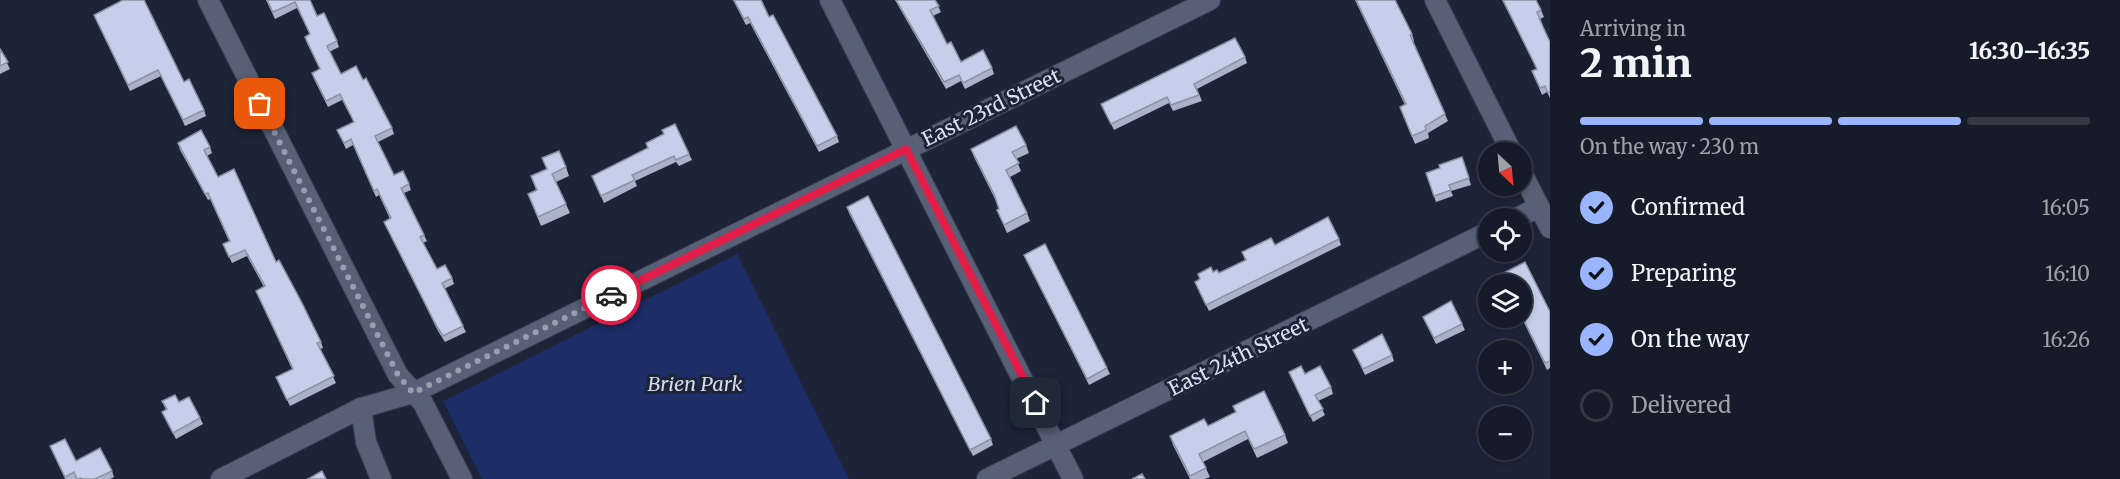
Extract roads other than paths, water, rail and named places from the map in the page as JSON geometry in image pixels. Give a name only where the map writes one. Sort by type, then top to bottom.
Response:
[{"type":"street","points":[[208,0],[398,375],[426,407],[462,479]]},
{"type":"street","points":[[830,0],[1058,445],[1073,479]]},
{"type":"street","name":"East 23rd Street","points":[[221,479],[361,408],[413,393],[1210,0]]},
{"type":"street","points":[[1435,0],[1506,142]]},
{"type":"street","points":[[1532,193],[1550,228]]},
{"type":"street","points":[[1532,210],[1539,207]]},
{"type":"street","name":"East 24th Street","points":[[987,479],[1478,237]]},
{"type":"street","points":[[361,408],[366,442],[381,479]]},
{"type":"street","points":[[335,420],[366,442]]},
{"type":"park label","name":"Brien Park","points":[[695,383]]}]
